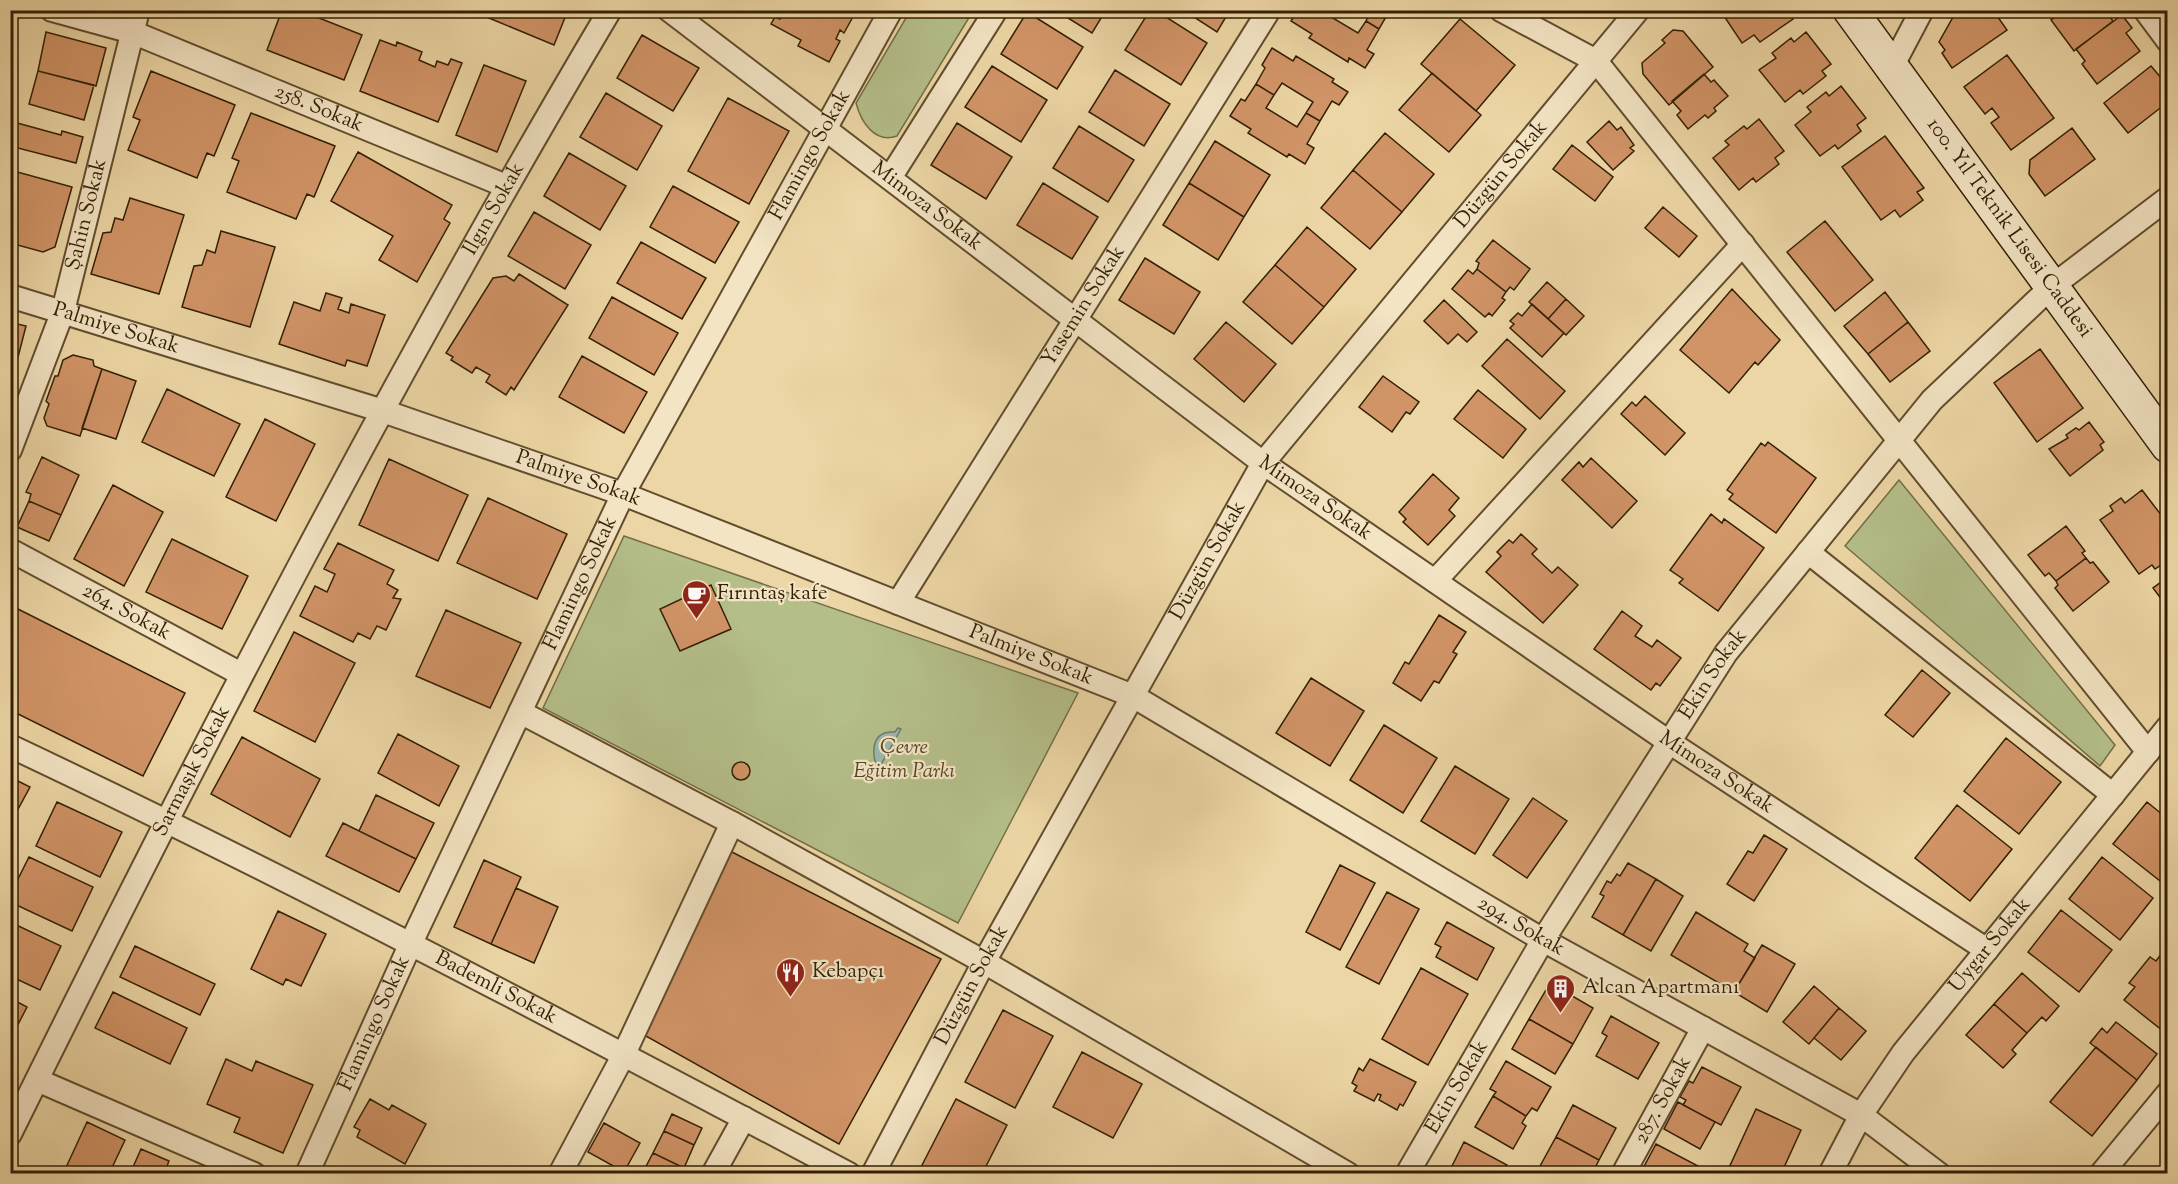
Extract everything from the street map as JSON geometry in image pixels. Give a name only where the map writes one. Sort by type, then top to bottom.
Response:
[{"type":"main road","name":"100. Yıl Teknik Lisesi Caddesi","points":[[1850,10],[2168,446]]},
{"type":"street","name":"258. Sokak","points":[[52,10],[135,21],[506,186]]},
{"type":"street","name":"Ilgın Sokak","points":[[383,411],[506,186],[610,10]]},
{"type":"street","name":"Mimoza Sokak","points":[[669,10],[1263,463],[1669,742],[1987,950]]},
{"type":"street","name":"Flamingo Sokak","points":[[307,1173],[411,943],[623,494],[891,10]]},
{"type":"street","points":[[890,178],[996,10]]},
{"type":"street","name":"Yasemin Sokak","points":[[897,603],[1269,10]]},
{"type":"street","points":[[1501,10],[1596,61],[2148,752]]},
{"type":"street","name":"Düzgün Sokak","points":[[873,1173],[984,962],[1263,463],[1638,10]]},
{"type":"street","points":[[1892,67],[1922,10]]},
{"type":"street","points":[[2145,10],[2168,41]]},
{"type":"street","name":"Şahin Sokak","points":[[10,450],[63,311],[135,21]]},
{"type":"street","name":"Ekin Sokak","points":[[1407,1173],[1543,940],[1726,653],[1932,400],[2051,287],[2168,198]]},
{"type":"street","points":[[1435,581],[1743,244]]},
{"type":"street","name":"Palmiye Sokak","points":[[10,296],[383,411],[623,494],[1133,696]]},
{"type":"street","name":"Sarmaşık Sokak","points":[[10,1134],[166,820],[383,411]]},
{"type":"street","name":"264. Sokak","points":[[10,550],[242,674]]},
{"type":"street","points":[[1808,552],[2113,795]]},
{"type":"street","name":"294. Sokak","points":[[1133,696],[1543,940],[1861,1115],[1939,1173]]},
{"type":"street","points":[[520,712],[732,823],[984,962],[1348,1173]]},
{"type":"street","name":"Uygar Sokak","points":[[1830,1173],[1861,1115],[1903,1053],[2168,727]]},
{"type":"street","name":"Bademli Sokak","points":[[10,746],[166,820],[411,943],[849,1173]]},
{"type":"street","points":[[560,1173],[623,1056],[732,823]]},
{"type":"street","name":"287. Sokak","points":[[1623,1173],[1703,1028]]},
{"type":"street","points":[[37,1080],[254,1173]]},
{"type":"street","points":[[2101,1173],[2168,1093]]},
{"type":"street","points":[[713,1173],[744,1118]]},
{"type":"green space","points":[[910,11],[973,11],[897,136],[882,137],[865,124],[856,103]]},
{"type":"green space","points":[[1899,480],[2115,745],[2100,766],[1845,546]]},
{"type":"green space","name":"Çevre Eğitim Parkı","points":[[624,536],[1078,693],[958,923],[543,708]]},
{"type":"water","points":[[898,728],[901,729],[878,770],[874,758],[874,745],[881,735],[895,732]]},
{"type":"building","points":[[282,10],[299,10],[362,35],[344,80],[267,50]]},
{"type":"building","points":[[493,10],[568,10],[554,45],[489,18]]},
{"type":"building","points":[[785,10],[850,10],[855,13],[844,33],[840,30],[836,39],[840,41],[829,62],[798,46],[801,40],[771,24],[775,17],[780,19]]},
{"type":"building","points":[[1055,10],[1106,10],[1092,33]]},
{"type":"building","points":[[1150,10],[1155,10],[1207,43],[1181,85],[1125,50]]},
{"type":"building","points":[[1183,10],[1230,10],[1217,32]]},
{"type":"building","points":[[1298,10],[1328,10],[1326,14],[1358,33],[1366,21],[1379,29],[1367,50],[1374,54],[1365,68],[1349,58],[1348,62],[1309,38],[1312,34],[1291,21]]},
{"type":"building","points":[[1372,10],[1390,10],[1379,29],[1366,21]]},
{"type":"building","points":[[1720,10],[1787,10],[1793,19],[1760,42],[1754,35],[1742,43]]},
{"type":"building","points":[[1957,10],[1993,10],[2007,30],[1952,68],[1942,53],[1945,50],[1939,42]]},
{"type":"building","points":[[2064,10],[2105,10],[2113,21],[2074,51],[2051,20]]},
{"type":"building","points":[[1027,12],[1083,47],[1057,89],[1001,54]]},
{"type":"building","points":[[2122,15],[2132,28],[2126,33],[2140,51],[2097,84],[2082,64],[2085,61],[2076,49]]},
{"type":"building","points":[[1460,19],[1515,65],[1476,111],[1421,64]]},
{"type":"building","points":[[1673,30],[1683,31],[1713,67],[1669,105],[1643,74],[1642,63],[1665,43],[1662,40]]},
{"type":"building","points":[[46,32],[106,48],[96,86],[38,71]]},
{"type":"building","points":[[1806,32],[1831,64],[1822,71],[1826,76],[1803,94],[1800,90],[1785,102],[1759,70],[1776,58],[1772,53],[1791,38],[1794,42]]},
{"type":"building","points":[[642,35],[699,68],[673,111],[617,78]]},
{"type":"building","points":[[380,40],[396,46],[397,42],[422,52],[419,60],[435,67],[437,61],[448,65],[451,59],[462,63],[438,122],[360,91]]},
{"type":"building","points":[[1272,48],[1293,61],[1296,56],[1334,79],[1332,82],[1348,92],[1339,105],[1332,101],[1320,121],[1306,113],[1313,102],[1282,83],[1274,95],[1256,84],[1265,68],[1262,65]]},
{"type":"building","points":[[2007,55],[2054,118],[2011,150],[1991,123],[1999,117],[1992,108],[1985,114],[1964,87]]},
{"type":"building","points":[[484,65],[526,81],[497,152],[456,135]]},
{"type":"building","points":[[992,66],[1047,100],[1021,142],[965,107]]},
{"type":"building","points":[[2151,66],[2168,86],[2168,91],[2162,95],[2168,102],[2128,133],[2104,103]]},
{"type":"building","points":[[1115,70],[1170,104],[1144,146],[1089,112]]},
{"type":"building","points":[[38,71],[94,85],[84,120],[29,104]]},
{"type":"building","points":[[151,71],[235,105],[214,156],[207,153],[197,178],[128,150],[140,120],[133,117]]},
{"type":"building","points":[[1432,73],[1481,115],[1449,152],[1399,110]]},
{"type":"building","points":[[1704,74],[1711,82],[1714,80],[1728,96],[1714,108],[1716,111],[1708,118],[1705,115],[1688,129],[1677,115],[1681,111],[1672,101]]},
{"type":"building","points":[[1256,84],[1274,95],[1266,108],[1297,127],[1306,113],[1320,121],[1307,144],[1314,148],[1305,164],[1289,154],[1287,157],[1248,133],[1251,129],[1230,116],[1241,99],[1245,101]]},
{"type":"building","points":[[1841,86],[1866,118],[1857,125],[1861,131],[1838,149],[1835,145],[1820,156],[1795,125],[1811,112],[1807,107],[1826,92],[1829,96]]},
{"type":"building","points":[[606,93],[662,126],[637,170],[580,137]]},
{"type":"building","points":[[728,98],[789,131],[749,204],[688,171]]},
{"type":"building","points":[[251,113],[335,146],[314,197],[307,194],[296,219],[227,192],[239,161],[232,158]]},
{"type":"building","points":[[1759,119],[1784,151],[1775,158],[1779,164],[1756,182],[1753,178],[1739,190],[1713,158],[1729,145],[1725,141],[1744,126],[1747,129]]},
{"type":"building","points":[[10,121],[61,135],[62,131],[83,137],[76,163],[10,146]]},
{"type":"building","points":[[1609,121],[1617,130],[1621,127],[1634,145],[1630,148],[1634,151],[1613,170],[1587,142]]},
{"type":"building","points":[[957,123],[1012,157],[986,199],[931,165]]},
{"type":"building","points":[[1079,126],[1134,160],[1108,202],[1053,168]]},
{"type":"building","points":[[2072,128],[2095,159],[2045,196],[2029,174],[2030,160]]},
{"type":"building","points":[[1385,133],[1434,174],[1402,212],[1353,170]]},
{"type":"building","points":[[1885,136],[1924,188],[1917,192],[1923,200],[1900,217],[1895,210],[1881,220],[1842,167]]},
{"type":"building","points":[[1215,141],[1270,175],[1244,217],[1189,183]]},
{"type":"building","points":[[1572,145],[1613,177],[1595,201],[1553,169]]},
{"type":"building","points":[[358,152],[452,205],[444,219],[450,223],[417,282],[379,260],[393,236],[331,201]]},
{"type":"building","points":[[569,153],[626,186],[600,230],[544,196]]},
{"type":"building","points":[[10,170],[72,187],[55,247],[43,252],[10,243]]},
{"type":"building","points":[[1353,170],[1402,212],[1370,249],[1321,208]]},
{"type":"building","points":[[1043,183],[1098,217],[1072,259],[1017,225]]},
{"type":"building","points":[[1189,183],[1244,217],[1218,260],[1163,225]]},
{"type":"building","points":[[673,186],[739,222],[715,263],[650,227]]},
{"type":"building","points":[[130,198],[184,215],[159,294],[91,274],[103,233],[111,232],[115,218],[123,220]]},
{"type":"building","points":[[1663,207],[1697,236],[1679,257],[1645,228]]},
{"type":"building","points":[[534,212],[591,245],[565,289],[508,256]]},
{"type":"building","points":[[1825,221],[1873,280],[1835,311],[1787,252]]},
{"type":"building","points":[[1307,227],[1356,269],[1324,307],[1275,265]]},
{"type":"building","points":[[221,231],[275,247],[250,327],[182,307],[194,266],[202,265],[207,250],[215,253]]},
{"type":"building","points":[[1493,240],[1530,269],[1514,290],[1510,287],[1506,292],[1477,269],[1479,263],[1476,261]]},
{"type":"building","points":[[641,242],[706,278],[682,319],[617,283]]},
{"type":"building","points":[[1145,258],[1200,292],[1174,334],[1119,300]]},
{"type":"building","points":[[1275,265],[1324,307],[1292,344],[1243,302]]},
{"type":"building","points":[[1477,269],[1506,292],[1502,298],[1505,300],[1492,316],[1489,313],[1485,317],[1452,289],[1468,270],[1473,274]]},
{"type":"building","points":[[519,274],[568,305],[514,390],[511,387],[506,395],[486,382],[490,375],[476,367],[472,373],[451,360],[453,357],[446,353],[493,278],[506,276],[514,281]]},
{"type":"building","points":[[1547,282],[1566,299],[1548,319],[1529,302]]},
{"type":"building","points":[[1732,289],[1780,340],[1758,365],[1755,362],[1729,393],[1680,350]]},
{"type":"building","points":[[1885,292],[1908,322],[1868,354],[1844,326]]},
{"type":"building","points":[[326,293],[342,298],[338,309],[349,313],[351,304],[385,315],[367,366],[347,360],[345,366],[279,344],[294,302],[320,311]]},
{"type":"building","points":[[612,297],[678,333],[654,375],[589,338]]},
{"type":"building","points":[[1566,299],[1584,316],[1566,335],[1548,319]]},
{"type":"building","points":[[1444,300],[1477,332],[1467,342],[1458,334],[1448,344],[1424,321]]},
{"type":"building","points":[[1532,304],[1564,333],[1542,357],[1510,328],[1514,324],[1510,321],[1518,313],[1522,316]]},
{"type":"building","points":[[10,318],[14,319],[13,323],[26,326],[15,369],[10,368]]},
{"type":"building","points":[[1226,322],[1276,364],[1244,402],[1194,359]]},
{"type":"building","points":[[1908,322],[1930,351],[1890,382],[1868,354]]},
{"type":"building","points":[[1507,339],[1565,391],[1540,419],[1482,366]]},
{"type":"building","points":[[2040,349],[2083,408],[2037,442],[1994,383]]},
{"type":"building","points":[[73,355],[93,360],[94,366],[102,369],[80,436],[47,426],[44,418],[49,404],[46,401],[55,376],[58,376],[63,360]]},
{"type":"building","points":[[582,356],[647,392],[624,433],[559,397]]},
{"type":"building","points":[[102,369],[136,381],[116,439],[82,428]]},
{"type":"building","points":[[1383,376],[1419,402],[1410,414],[1406,412],[1392,432],[1359,407]]},
{"type":"building","points":[[167,389],[240,424],[214,476],[142,442]]},
{"type":"building","points":[[1478,390],[1526,429],[1503,458],[1454,419]]},
{"type":"building","points":[[1645,396],[1685,433],[1665,455],[1621,414],[1632,402],[1636,406]]},
{"type":"building","points":[[265,419],[315,444],[276,521],[226,497]]},
{"type":"building","points":[[2089,422],[2104,442],[2100,445],[2103,450],[2070,476],[2049,449],[2068,438],[2066,435],[2076,428],[2079,430]]},
{"type":"building","points":[[1768,442],[1816,478],[1776,533],[1729,499],[1733,494],[1727,490],[1761,443],[1765,446]]},
{"type":"building","points":[[42,457],[79,475],[61,515],[29,501],[31,494],[26,492]]},
{"type":"building","points":[[1591,458],[1637,501],[1612,528],[1562,480],[1579,462],[1583,467]]},
{"type":"building","points":[[389,459],[468,495],[438,561],[359,525]]},
{"type":"building","points":[[1433,474],[1459,498],[1449,510],[1455,516],[1428,545],[1403,522],[1406,519],[1399,512]]},
{"type":"building","points":[[113,485],[163,512],[124,586],[74,559]]},
{"type":"building","points":[[2142,490],[2168,524],[2168,553],[2164,556],[2167,561],[2155,569],[2152,565],[2139,574],[2100,520],[2113,511],[2110,506],[2121,498],[2125,503]]},
{"type":"building","points":[[488,498],[567,534],[537,599],[457,563]]},
{"type":"building","points":[[29,501],[61,515],[49,541],[17,527]]},
{"type":"building","points":[[1711,514],[1722,523],[1724,519],[1764,548],[1718,611],[1679,583],[1683,579],[1670,570]]},
{"type":"building","points":[[2066,526],[2085,551],[2082,553],[2086,558],[2056,581],[2049,573],[2045,576],[2028,555]]},
{"type":"building","points":[[1521,534],[1537,549],[1532,554],[1552,573],[1558,567],[1578,585],[1543,623],[1486,572],[1501,556],[1497,552],[1509,540],[1513,543]]},
{"type":"building","points":[[172,539],[248,576],[222,629],[146,592]]},
{"type":"building","points":[[338,543],[394,570],[387,584],[398,590],[393,598],[401,599],[386,630],[377,626],[370,639],[358,633],[353,642],[300,616],[315,586],[327,592],[335,574],[324,569]]},
{"type":"building","points":[[2086,558],[2090,563],[2093,562],[2109,582],[2073,611],[2055,588],[2058,585],[2056,581]]},
{"type":"building","points":[[2168,577],[2168,608],[2153,588]]},
{"type":"building","name":"Fırıntaş kafe","points":[[711,585],[731,629],[680,651],[660,609]]},
{"type":"building","points":[[10,605],[185,693],[143,776],[10,710]]},
{"type":"building","points":[[446,610],[521,643],[490,708],[416,676]]},
{"type":"building","points":[[1622,611],[1642,626],[1635,636],[1652,647],[1657,640],[1681,658],[1660,686],[1656,683],[1651,690],[1594,649]]},
{"type":"building","points":[[1439,615],[1466,632],[1453,652],[1457,654],[1439,683],[1434,681],[1421,701],[1393,683],[1405,662],[1409,664]]},
{"type":"building","points":[[294,632],[355,663],[315,742],[254,711]]},
{"type":"building","points":[[1922,670],[1950,693],[1913,737],[1885,715]]},
{"type":"building","points":[[1311,678],[1364,711],[1330,766],[1276,733]]},
{"type":"building","points":[[1384,725],[1437,758],[1403,813],[1350,780]]},
{"type":"building","points":[[398,734],[459,766],[439,806],[378,773]]},
{"type":"building","points":[[242,737],[320,779],[290,837],[211,794]]},
{"type":"building","points":[[2006,738],[2061,782],[2019,834],[1964,791]]},
{"type":"building","points":[[737,762],[745,762],[750,767],[748,778],[737,780],[732,775],[732,767]]},
{"type":"building","points":[[1455,766],[1509,799],[1475,854],[1421,821]]},
{"type":"building","points":[[10,777],[30,787],[10,824]]},
{"type":"building","points":[[376,795],[434,823],[416,859],[359,831]]},
{"type":"building","points":[[1533,798],[1567,821],[1527,878],[1493,855]]},
{"type":"building","points":[[57,802],[122,832],[100,877],[36,846]]},
{"type":"building","points":[[2147,802],[2168,819],[2168,881],[2164,884],[2113,844]]},
{"type":"building","points":[[1957,805],[2012,849],[1970,901],[1915,858]]},
{"type":"building","points":[[343,823],[416,859],[399,892],[326,856]]},
{"type":"building","points":[[1764,835],[1787,849],[1754,901],[1727,884],[1748,851],[1753,853]]},
{"type":"building","name":"Kebapçı","points":[[728,850],[941,959],[839,1144],[644,1035]]},
{"type":"building","points":[[29,857],[93,887],[72,931],[10,902],[10,895]]},
{"type":"building","points":[[2102,857],[2153,898],[2120,940],[2069,899]]},
{"type":"building","points":[[484,860],[521,877],[491,944],[454,927]]},
{"type":"building","points":[[1628,863],[1656,879],[1623,935],[1592,917],[1604,896],[1600,894],[1607,881],[1611,883],[1617,874],[1620,876]]},
{"type":"building","points":[[1340,865],[1375,883],[1340,950],[1306,932]]},
{"type":"building","points":[[1656,879],[1683,896],[1651,951],[1623,935]]},
{"type":"building","points":[[516,888],[558,907],[534,963],[491,944]]},
{"type":"building","points":[[1387,892],[1419,909],[1379,984],[1346,967]]},
{"type":"building","points":[[2061,910],[2112,950],[2079,992],[2028,952]]},
{"type":"building","points":[[278,911],[326,934],[301,986],[286,979],[283,985],[251,969]]},
{"type":"building","points":[[1696,912],[1748,944],[1744,951],[1755,958],[1734,992],[1671,955]]},
{"type":"building","points":[[10,922],[61,946],[40,990],[10,976]]},
{"type":"building","points":[[1447,922],[1494,948],[1477,980],[1436,957],[1441,947],[1435,944]]},
{"type":"building","points":[[1762,945],[1795,964],[1767,1012],[1734,992]]},
{"type":"building","points":[[135,946],[215,984],[200,1015],[120,977]]},
{"type":"building","points":[[2165,949],[2168,951],[2168,1035],[2124,1000],[2135,987],[2129,983],[2150,957],[2156,961]]},
{"type":"building","points":[[1421,968],[1468,994],[1428,1065],[1382,1039]]},
{"type":"building","points":[[2022,973],[2059,1006],[2046,1021],[2042,1017],[2027,1033],[1994,1004]]},
{"type":"building","name":"Alcan Apartmanı","points":[[1550,983],[1593,1008],[1573,1044],[1529,1019]]},
{"type":"building","points":[[1814,986],[1839,1008],[1809,1044],[1783,1022]]},
{"type":"building","points":[[113,992],[187,1028],[170,1064],[95,1028]]},
{"type":"building","points":[[10,998],[27,1007],[10,1040]]},
{"type":"building","points":[[1994,1004],[2027,1033],[2012,1050],[2016,1054],[2003,1068],[1966,1035]]},
{"type":"building","points":[[1839,1008],[1866,1031],[1841,1060],[1814,1038]]},
{"type":"building","points":[[1003,1010],[1053,1036],[1015,1108],[965,1082]]},
{"type":"building","points":[[1611,1016],[1659,1043],[1638,1079],[1596,1056],[1607,1036],[1602,1033]]},
{"type":"building","points":[[1529,1019],[1573,1044],[1555,1074],[1512,1049]]},
{"type":"building","points":[[2116,1022],[2157,1054],[2137,1080],[2090,1043],[2102,1028],[2107,1033]]},
{"type":"building","points":[[2096,1047],[2137,1080],[2092,1136],[2050,1102]]},
{"type":"building","points":[[1082,1052],[1142,1084],[1113,1138],[1053,1107]]},
{"type":"building","points":[[226,1059],[252,1071],[256,1061],[313,1085],[283,1153],[234,1132],[240,1118],[207,1104]]},
{"type":"building","points":[[1370,1059],[1416,1082],[1403,1106],[1400,1104],[1397,1110],[1379,1100],[1381,1095],[1378,1094],[1374,1101],[1354,1091],[1357,1086],[1352,1083],[1359,1068],[1363,1071]]},
{"type":"building","points":[[1506,1061],[1551,1087],[1537,1111],[1532,1108],[1526,1116],[1493,1096],[1496,1092],[1490,1089]]},
{"type":"building","points":[[1702,1067],[1741,1087],[1721,1125],[1683,1105],[1686,1100],[1680,1097],[1689,1081],[1693,1083]]},
{"type":"building","points":[[1493,1096],[1526,1116],[1522,1123],[1526,1126],[1513,1149],[1475,1127]]},
{"type":"building","points":[[370,1099],[389,1110],[392,1105],[426,1124],[405,1164],[357,1137],[360,1130],[354,1127]]},
{"type":"building","points":[[956,1099],[1007,1125],[982,1174],[923,1174],[919,1171]]},
{"type":"building","points":[[1678,1102],[1715,1122],[1700,1149],[1664,1129]]},
{"type":"building","points":[[1573,1105],[1616,1128],[1599,1160],[1556,1137]]},
{"type":"building","points":[[1756,1109],[1801,1130],[1781,1174],[1736,1174],[1728,1170]]},
{"type":"building","points":[[672,1114],[702,1128],[694,1145],[664,1131]]},
{"type":"building","points":[[87,1122],[125,1140],[109,1174],[63,1174]]},
{"type":"building","points":[[604,1123],[640,1143],[624,1172],[588,1152]]},
{"type":"building","points":[[664,1131],[694,1145],[684,1168],[653,1153]]},
{"type":"building","points":[[1556,1137],[1599,1160],[1592,1174],[1549,1174],[1539,1168]]},
{"type":"building","points":[[1464,1142],[1507,1165],[1502,1174],[1448,1174]]},
{"type":"building","points":[[1656,1144],[1700,1167],[1697,1174],[1640,1174]]},
{"type":"building","points":[[141,1149],[169,1161],[164,1174],[130,1174]]},
{"type":"building","points":[[653,1153],[684,1168],[681,1174],[642,1174]]},
{"type":"place","name":"Fırıntaş kafe","points":[[696,620]]},
{"type":"place","name":"Kebapçı","points":[[791,998]]},
{"type":"place","name":"Alcan Apartmanı","points":[[1561,1014]]}]
